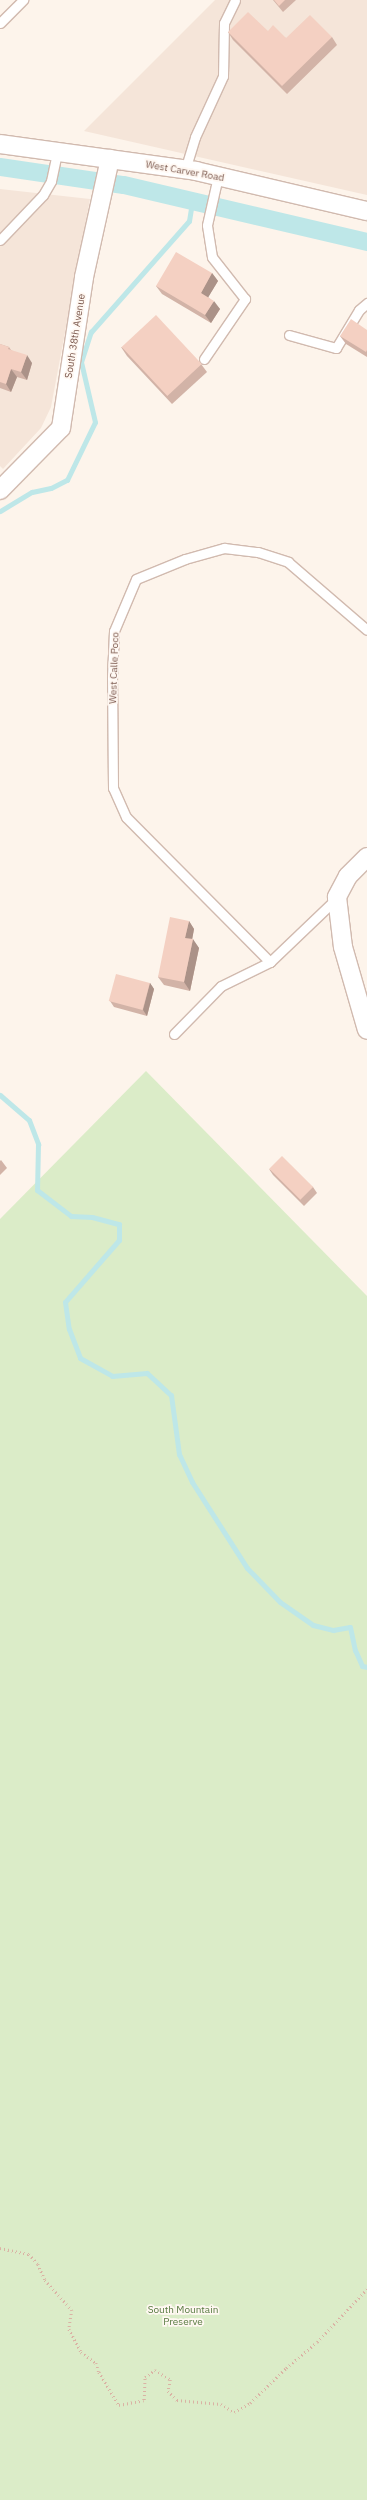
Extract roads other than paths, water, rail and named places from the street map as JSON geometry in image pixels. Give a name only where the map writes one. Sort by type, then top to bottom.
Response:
[{"type":"street","name":"West Carver Road","points":[[0,144],[57,152],[109,164],[185,170],[216,184],[367,211]]},
{"type":"street","name":"South 38th Avenue","points":[[0,490],[61,428],[84,277],[109,164]]},
{"type":"street","points":[[367,857],[348,876],[337,897],[343,947],[367,1030]]},
{"type":"lane","points":[[0,23],[23,0]]},
{"type":"lane","points":[[185,170],[195,137],[223,76],[224,23],[235,0]]},
{"type":"lane","points":[[0,240],[43,195],[51,181],[57,152]]},
{"type":"lane","points":[[204,359],[245,299],[212,257],[207,225],[216,184]]},
{"type":"lane","points":[[289,335],[336,348],[359,310],[367,303]]},
{"type":"lane","name":"West Calle Poco","points":[[270,962],[126,817],[113,788],[112,677],[114,631],[136,579],[185,559],[224,548],[258,552],[288,562],[367,630]]},
{"type":"lane","points":[[174,1034],[221,986],[270,962],[337,897]]},
{"type":"waterway","points":[[0,167],[124,185],[367,242]]},
{"type":"waterway","points":[[0,511],[32,492],[51,488],[67,480],[95,422],[81,362],[91,332],[189,221],[192,201]]},
{"type":"waterway","points":[[0,1095],[29,1120],[38,1144],[37,1190],[71,1216],[92,1217],[119,1224],[119,1240],[65,1302],[69,1329],[80,1358],[112,1376],[147,1373],[171,1395],[179,1454],[192,1482],[247,1568],[280,1602],[313,1625],[333,1630],[350,1627],[355,1650],[362,1666],[367,1667]]},
{"type":"park label","name":"South Mountain Preserve","points":[[183,2314]]}]
